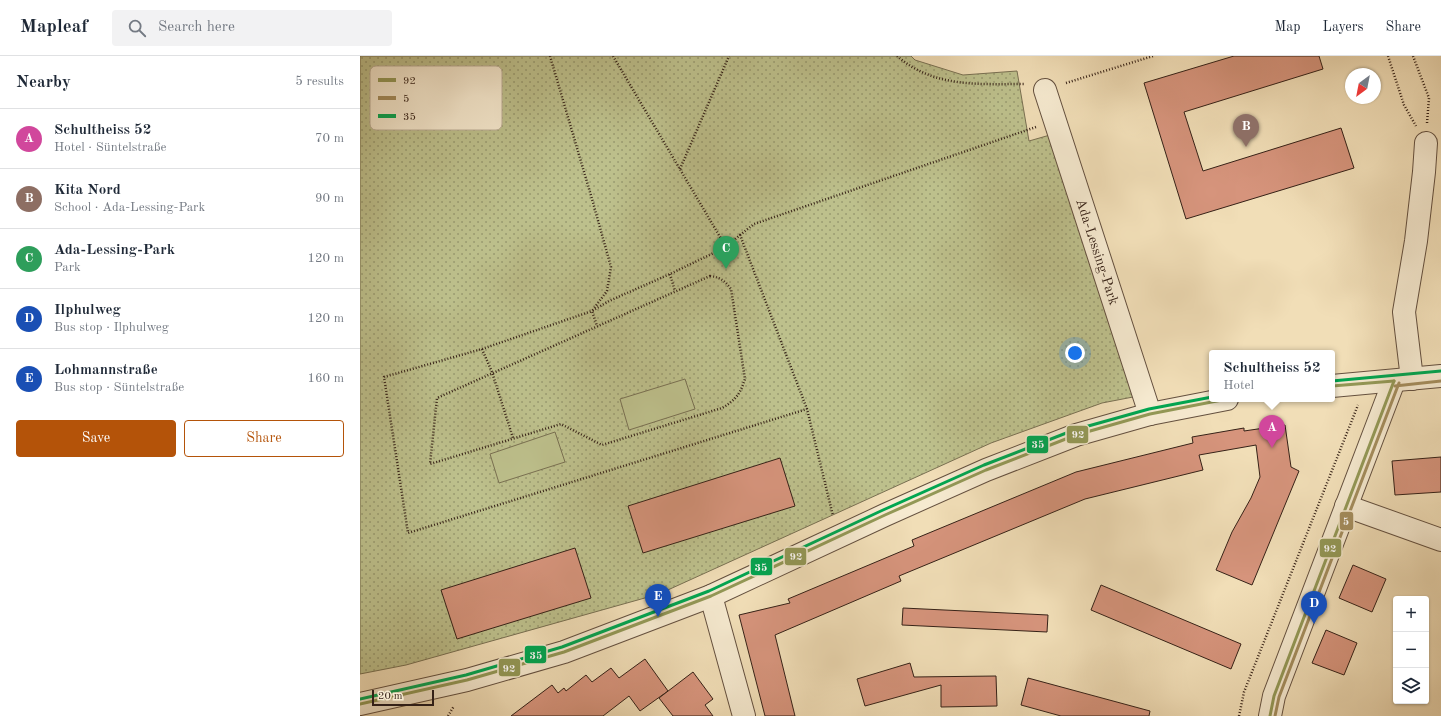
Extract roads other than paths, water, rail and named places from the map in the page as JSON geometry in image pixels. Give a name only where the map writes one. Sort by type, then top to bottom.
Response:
[{"type":"street","name":"Ada-Lessing-Park","points":[[1045,90],[1150,414]]},
{"type":"street","points":[[1270,716],[1274,696],[1346,506],[1403,380],[1404,312],[1416,241],[1426,143]]},
{"type":"street","points":[[1335,386],[1441,376]]},
{"type":"street","points":[[360,704],[467,680],[564,652],[711,596],[986,470],[1076,435],[1150,414],[1212,402]]},
{"type":"street","points":[[1346,506],[1441,540]]},
{"type":"street","points":[[711,596],[744,716]]},
{"type":"place","name":"Kita Nord","points":[[1246,147]]},
{"type":"place","name":"Ada-Lessing-Park","points":[[726,269]]},
{"type":"place","name":"Schultheiss 52","points":[[1272,448]]},
{"type":"place","name":"Lohmannstraße","points":[[658,617]]},
{"type":"place","name":"Ilphulweg","points":[[1314,624]]}]
